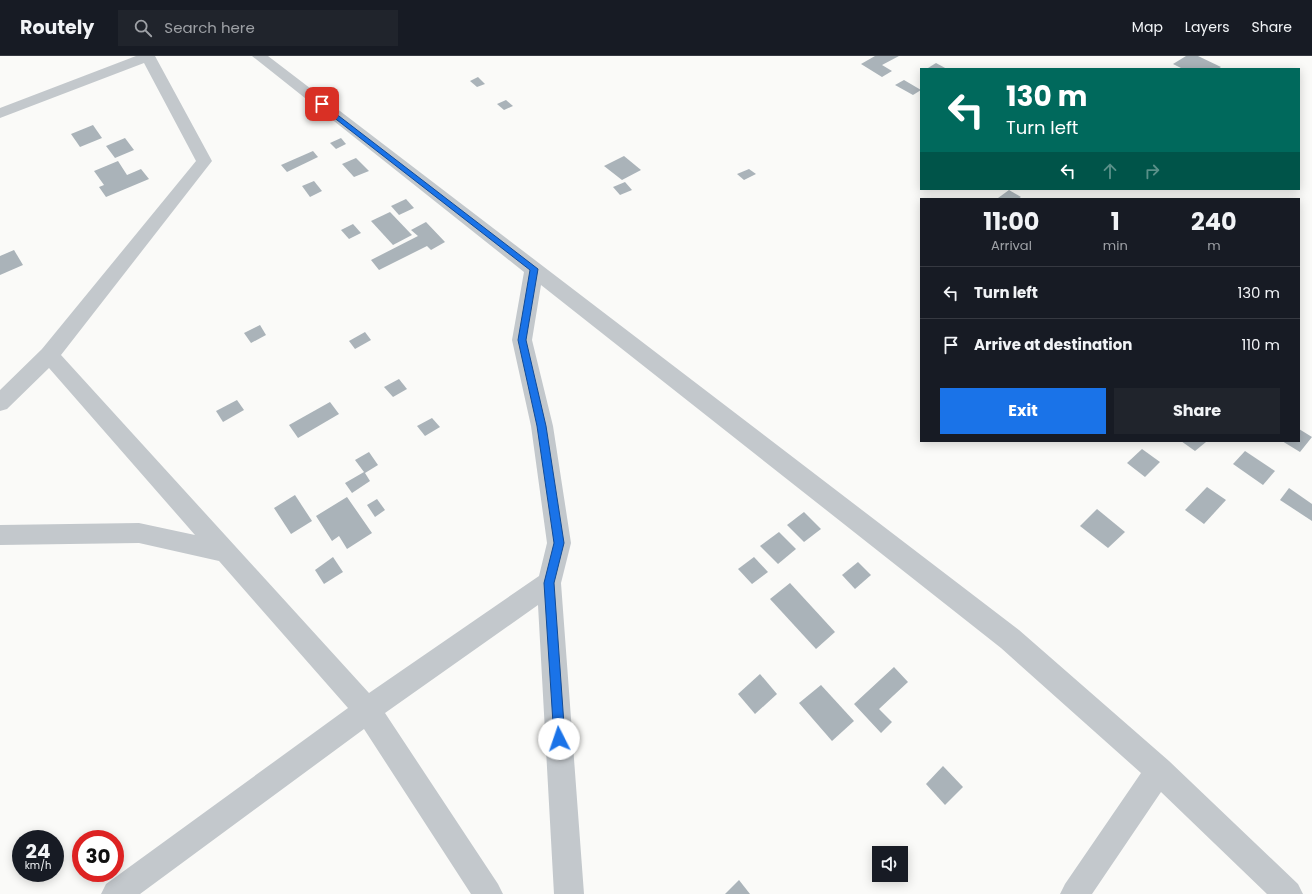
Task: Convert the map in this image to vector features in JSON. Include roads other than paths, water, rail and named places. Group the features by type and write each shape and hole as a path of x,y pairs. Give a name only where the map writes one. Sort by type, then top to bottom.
{"street":[{"path":"0,113 148,56 204,161 49,355 0,403"},
{"path":"259,56 1010,639 1160,771 1288,894"},
{"path":"534,269 522,340 542,426 559,543 549,583 569,894"},
{"path":"49,355 367,710 488,894"},
{"path":"0,535 139,533 225,552"},
{"path":"116,894 367,710 549,583"},
{"path":"1075,894 1160,771"}]}
